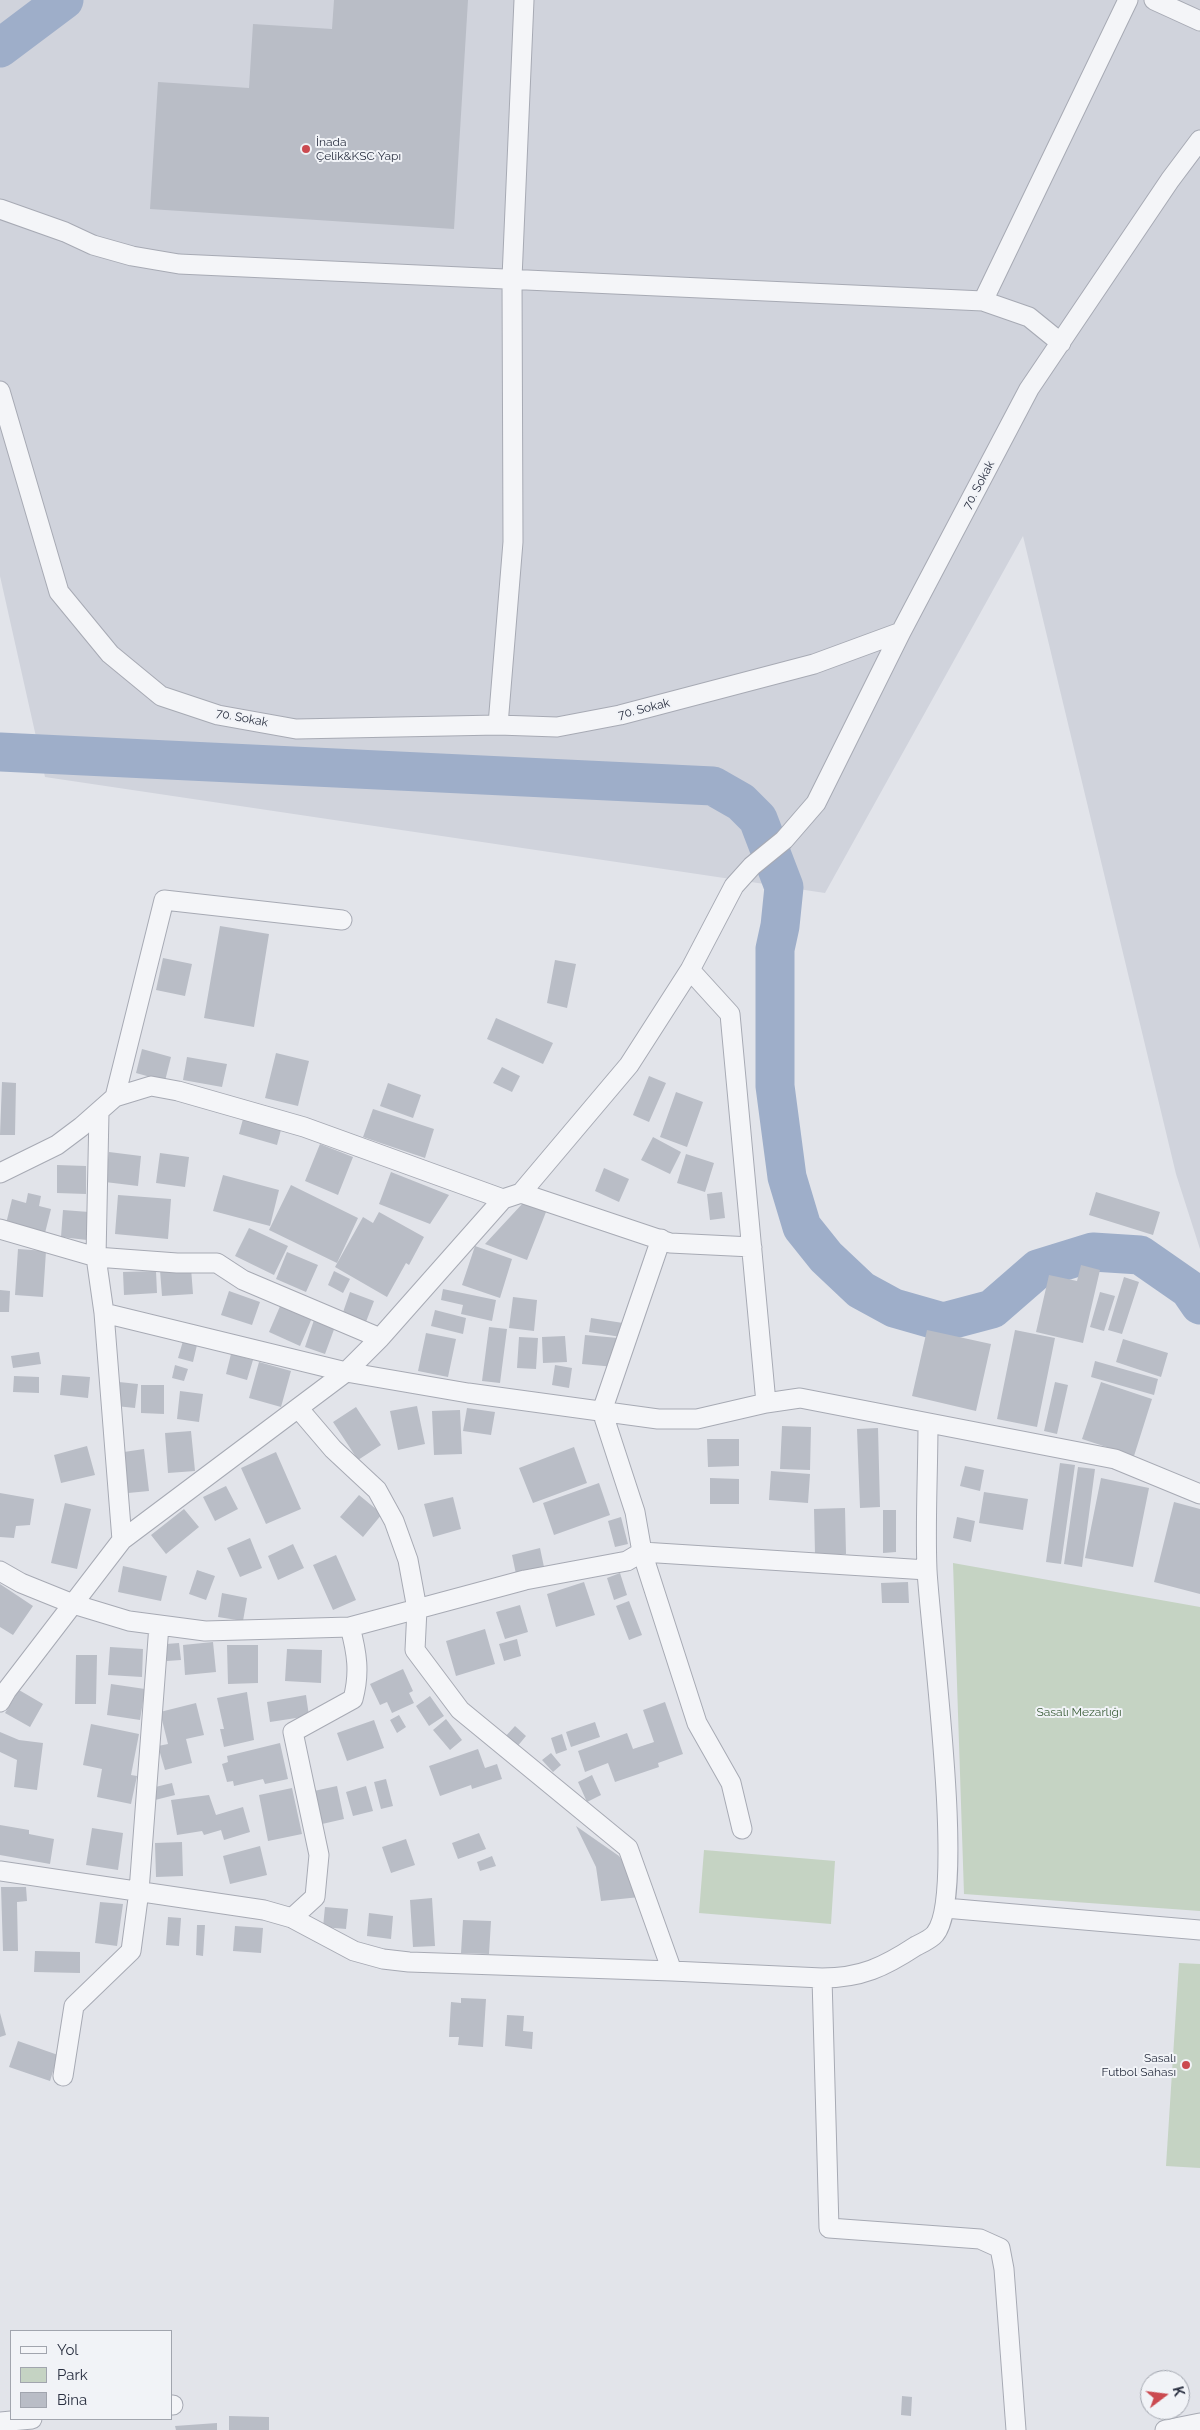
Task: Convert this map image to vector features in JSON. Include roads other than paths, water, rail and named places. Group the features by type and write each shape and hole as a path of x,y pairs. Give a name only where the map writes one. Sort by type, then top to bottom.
{"street":[{"path":"498,725 513,542 512,278 524,0"},
{"path":"983,301 1128,0"},
{"path":"1154,0 1200,21"},
{"name":"70. Sokak","path":"0,391 59,592 110,654 161,696 218,715 296,728 557,726 620,715 814,664 902,632 1030,389 1170,180 1200,140"},
{"path":"0,209 65,232 93,245 132,256 179,264 983,301 1029,317 1061,343"},
{"path":"0,1702 7,1690 122,1540 346,1372 380,1338 503,1199 521,1193 629,1065 690,970 734,886 752,866 784,840 816,803 902,632"},
{"path":"115,1097 164,900 342,920"},
{"path":"690,970 730,1014 766,1403"},
{"path":"0,1173 57,1145 115,1097 151,1086 178,1091 304,1127 503,1199"},
{"path":"99,1112 96,1257 104,1313 122,1540"},
{"path":"521,1193 670,1243 752,1247"},
{"path":"0,1229 96,1257 177,1263 217,1263 243,1280 380,1338"},
{"path":"661,1239 602,1411 635,1512 642,1552 697,1723 731,1783 742,1830"},
{"path":"104,1313 346,1372 460,1392 658,1419 697,1419 766,1403 800,1398 1115,1459 1200,1494"},
{"path":"298,1408 333,1449 377,1490 394,1520 408,1560 417,1609 415,1650 460,1710 628,1848 672,1971"},
{"path":"0,1871 264,1910 292,1918 354,1951 383,1959 409,1962 822,1978 846,1978 873,1971 936,1934 945,1908 947,1880 945,1774 927,1570 928,1423"},
{"path":"0,1571 21,1583 74,1604 129,1621 205,1631 350,1627 525,1580 620,1563 642,1552 927,1570"},
{"path":"63,2076 74,2006 131,1951 139,1891 159,1625"},
{"path":"292,1918 315,1896 319,1856 293,1732 353,1699 358,1682 358,1661 350,1627"},
{"path":"945,1908 1200,1930"},
{"path":"822,1978 829,2228 980,2239 1000,2248 1004,2269 1016,2430"},
{"path":"0,2422 21,2420"},
{"path":"1165,2430 1200,2423"}],"waterway":[{"path":"0,48 64,0"},
{"path":"0,752 713,786 741,802 758,819 784,887 780,926 775,949 775,1086 787,1177 802,1227 826,1257 861,1290 894,1308 943,1322 992,1309 1038,1269 1093,1252 1140,1255 1189,1289 1200,1305"}],"place":[{"name":"İnada Çelik&KSC Yapı","path":"306,149"},
{"name":"Sasalı Futbol Sahası","path":"1186,2065"}],"park label":[{"name":"Sasalı Mezarlığı","path":"1079,1712"}]}
